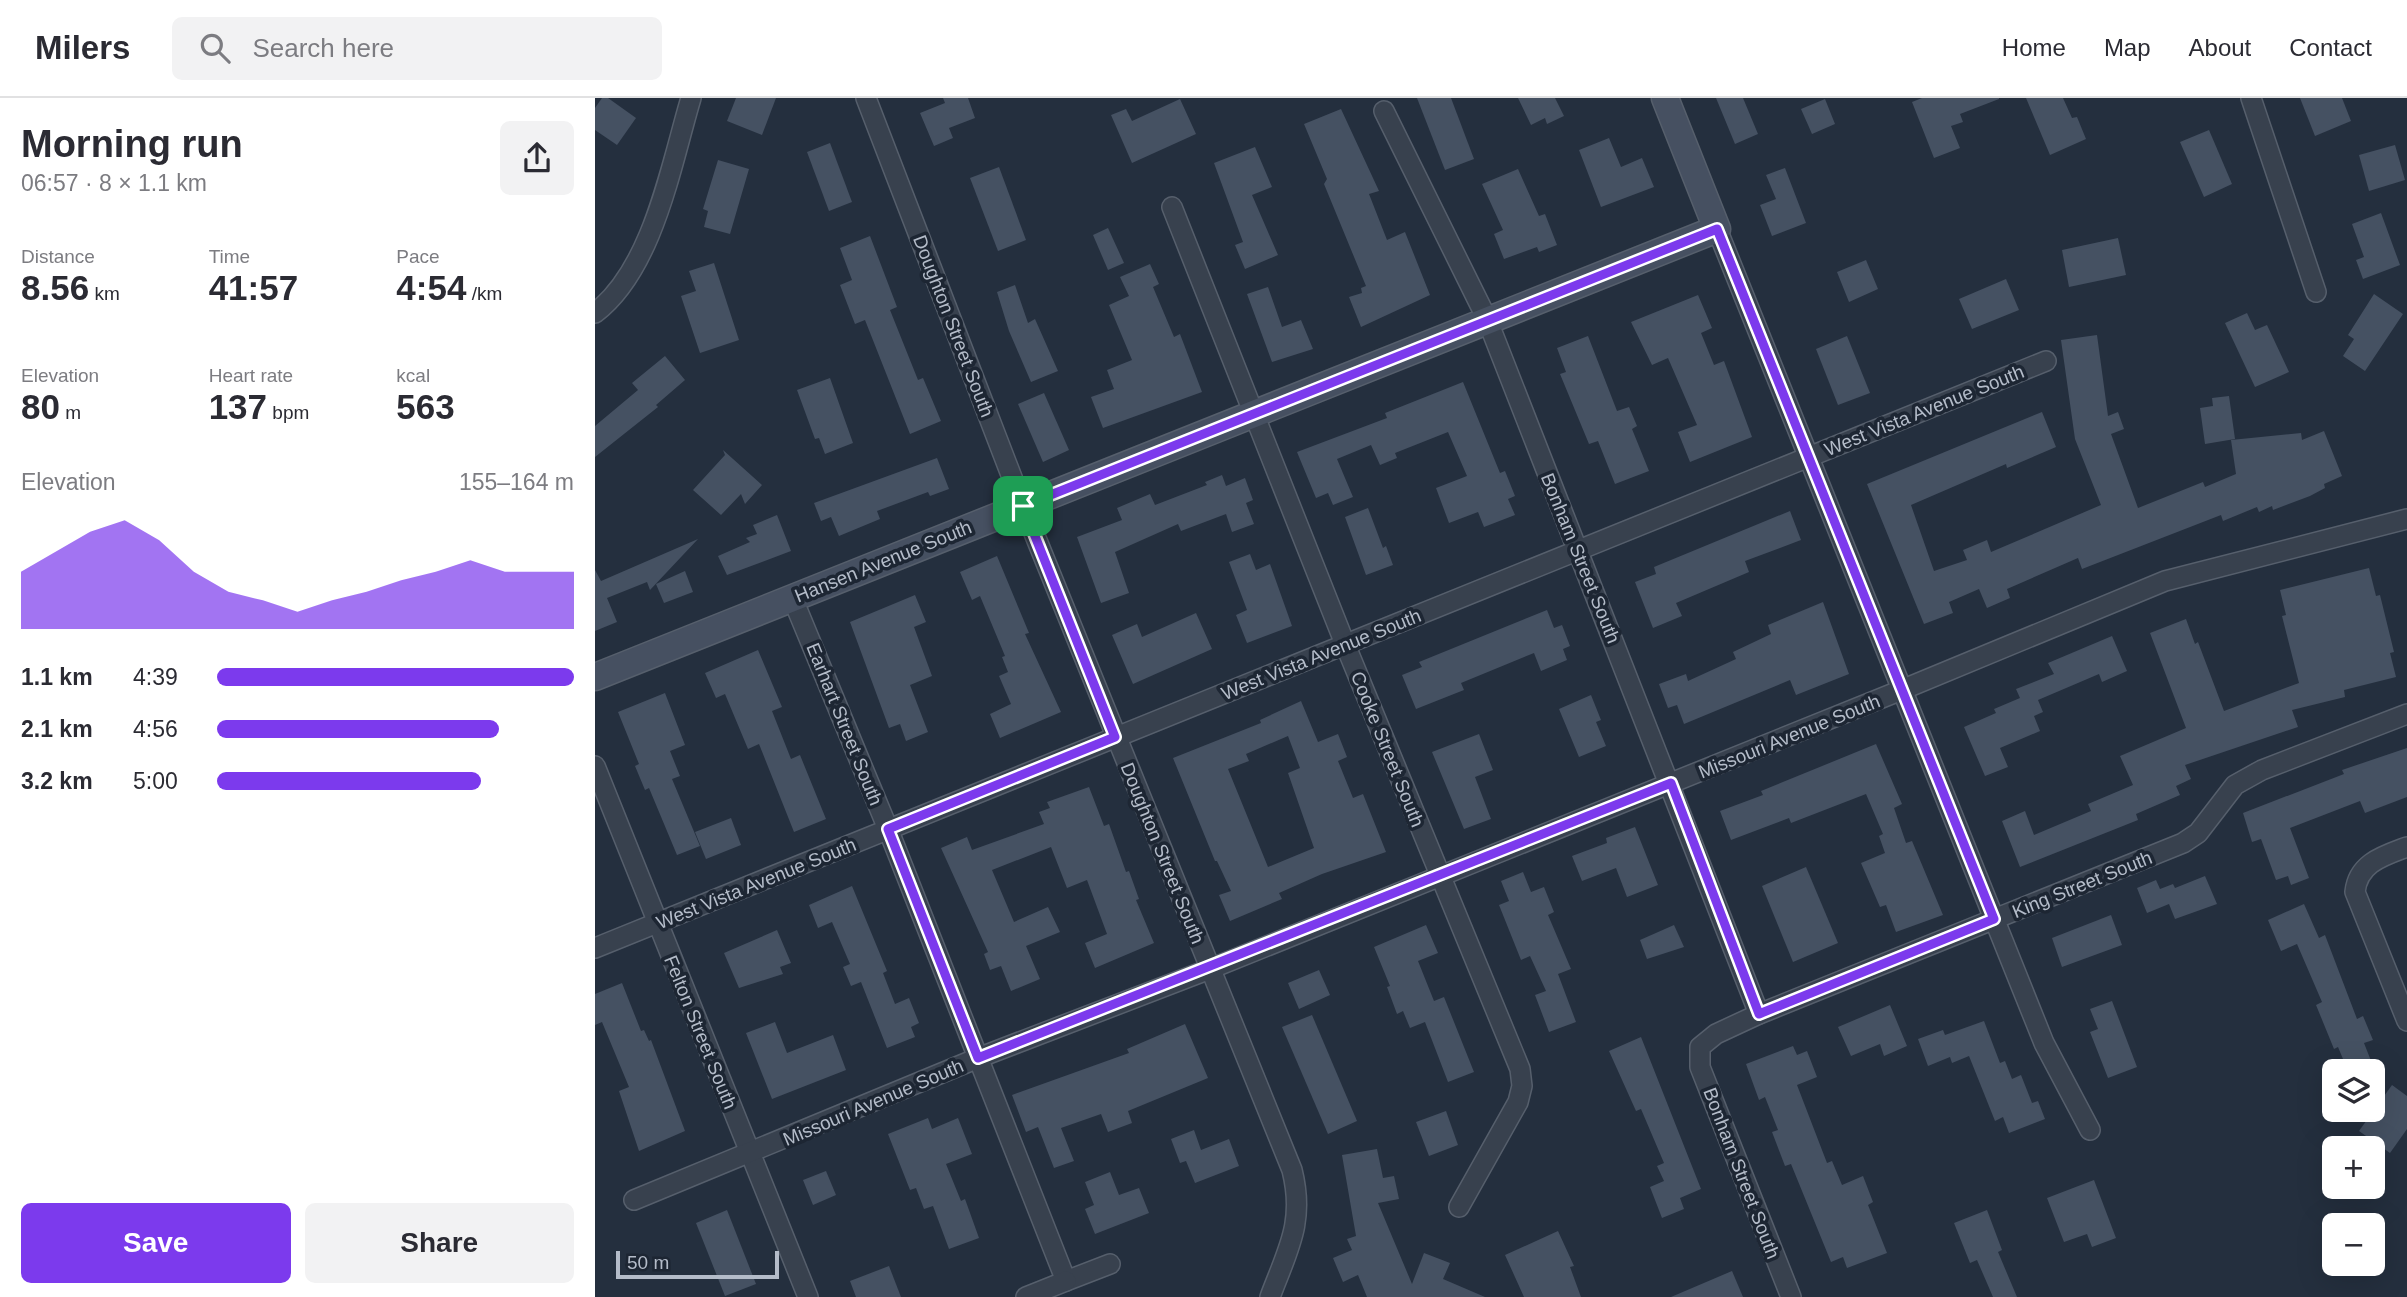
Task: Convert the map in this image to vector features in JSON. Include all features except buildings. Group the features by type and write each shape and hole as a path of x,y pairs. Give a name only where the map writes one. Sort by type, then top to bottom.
{"street":[{"path":"595,313 608,303 638,260 660,204 691,98"},
{"name":"Doughton Street South","path":"866,98 1023,506 1292,1170 1298,1193 1298,1214 1294,1235 1270,1297"},
{"path":"1665,98 2044,1043 2089,1130"},
{"path":"2251,98 2316,292"},
{"name":"Bonham Street South","path":"1384,111 1487,319 1671,783 1759,1014"},
{"name":"Cooke Street South","path":"1172,207 1345,644 1520,1069 1522,1086 1518,1102 1459,1207"},
{"name":"Hansen Avenue South","path":"595,677 1255,411 1717,229"},
{"name":"West Vista Avenue South","path":"595,948 2046,361"},
{"name":"Missouri Avenue South","path":"634,1200 978,1058 1210,969 1904,690 2165,581 2407,519"},
{"name":"Earhart Street South","path":"792,597 888,829 1066,1281"},
{"name":"King Street South","path":"1700,1047 1716,1034 1759,1014 2183,844 2197,833 2235,785 2262,770 2407,714"},
{"name":"Felton Street South","path":"595,766 808,1297"},
{"path":"2407,847 2377,858 2363,869 2356,878 2355,892 2407,1021"},
{"name":"Bonham Street South","path":"1700,1047 1700,1067 1791,1297"},
{"path":"1026,1297 1110,1264"}],"route":[{"path":"1717,229 1994,919 1759,1014 1671,783 1210,969 978,1058 888,829 1115,737 1023,506 1255,411 1717,229"}]}
